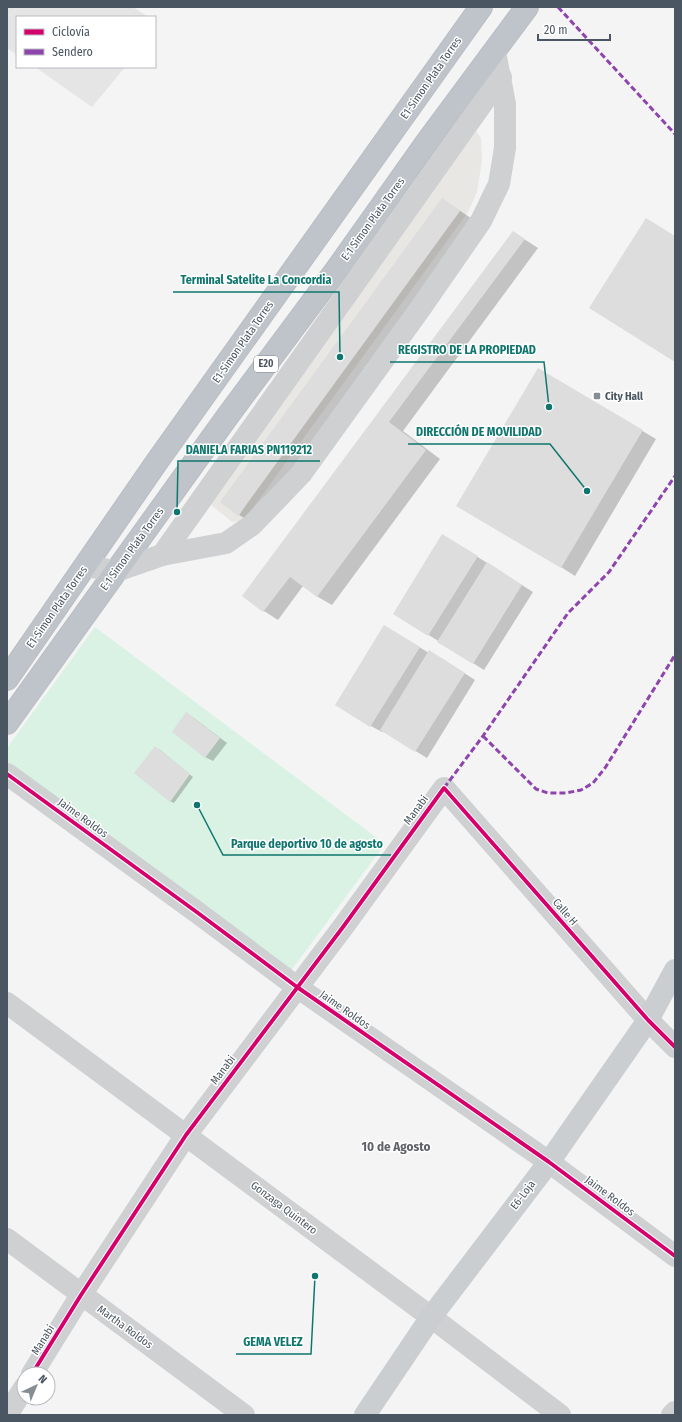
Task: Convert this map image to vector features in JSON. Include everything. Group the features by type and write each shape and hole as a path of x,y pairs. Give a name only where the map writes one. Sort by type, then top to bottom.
{"highway":[{"name":"E1-Simon Plata Torres","path":"7,679 156,463 481,7"},
{"name":"E-1 Simon Plata Torres","path":"7,723 227,417 337,269 427,142 527,7"}],"main road":[{"name":"E6-Loja","path":"365,1415 431,1317 549,1162 648,1020 675,970"}],"street":[{"path":"85,566 116,571 162,555 226,543 252,525 302,474 481,221 499,184 504,148 505,104 495,52"},
{"path":"162,555 500,78"},
{"name":"Jaime Roldos","path":"7,774 297,987 549,1162 675,1256"},
{"name":"Manabi","path":"37,1366 81,1295 186,1135 343,927 444,788"},
{"name":"Calle H","path":"444,788 648,1020 675,1047"},
{"name":"Gonzaga Quintero","path":"7,1003 431,1317 560,1415"},
{"name":"Martha Roldos","path":"7,1239 244,1415"},
{"path":"7,1415 16,1401"},
{"path":"672,1415 675,1412"}],"shaded area":[{"path":"7,7 133,7 146,16 16,16 16,54 7,48"},
{"path":"36,68 124,68 92,107"},
{"path":"476,131 481,138 482,160 477,192 468,212 247,516 238,521 232,522 211,505"}],"green space":[{"path":"95,627 385,844 290,972 7,767 7,748"}],"building":[{"path":"442,198 460,211 238,516 220,502"},
{"path":"646,218 675,236 675,362 589,308"},
{"path":"513,231 525,239 389,422 426,450 317,597 290,577 263,612 242,596"},
{"path":"538,368 643,430 561,568 456,506"},
{"path":"442,534 478,556 428,636 393,614"},
{"path":"487,562 522,585 473,664 437,642"},
{"path":"384,625 420,647 370,727 335,705"},
{"path":"429,650 465,673 415,752 380,730"},
{"path":"186,712 220,738 205,758 172,732"},
{"path":"155,746 190,774 170,802 134,773"}],"marked path":[{"path":"558,7 675,134"},
{"path":"444,788 483,736 568,613 609,572 675,476"},
{"path":"483,736 536,789 548,793 566,793 581,790 593,783 605,768 675,655"}],"cycle path":[{"path":"7,774 297,987 549,1162 675,1256"},
{"path":"37,1366 81,1295 186,1135 343,927 444,788 648,1020 675,1047"}],"place":[{"name":"Terminal Satelite La Concordia","path":"340,357"},
{"name":"City Hall","path":"597,396"},
{"name":"REGISTRO DE LA PROPIEDAD","path":"549,407"},
{"name":"DIRECCIÓN DE MOVILIDAD","path":"587,491"},
{"name":"DANIELA FARIAS PN119212","path":"177,512"},
{"name":"Parque deportivo 10 de agosto","path":"197,805"},
{"name":"GEMA VELEZ","path":"315,1276"}],"district":[{"name":"10 de Agosto","path":"396,1146"}]}
